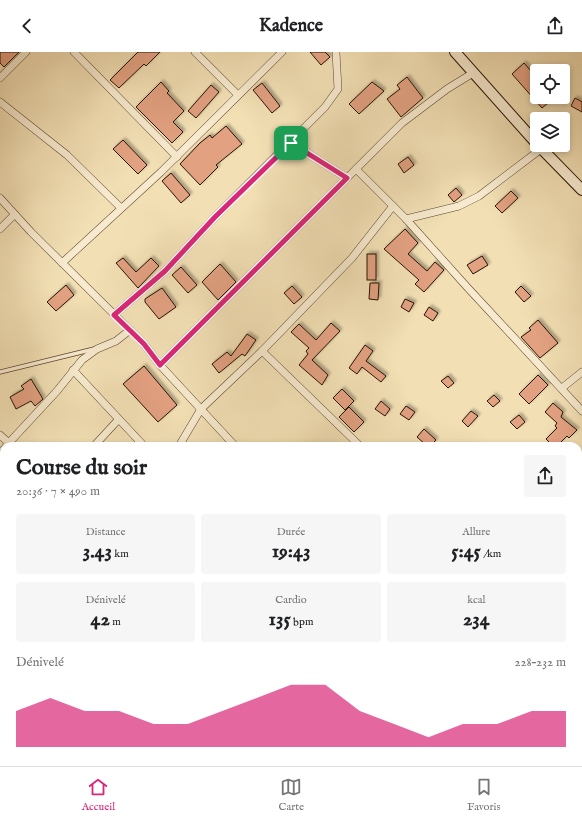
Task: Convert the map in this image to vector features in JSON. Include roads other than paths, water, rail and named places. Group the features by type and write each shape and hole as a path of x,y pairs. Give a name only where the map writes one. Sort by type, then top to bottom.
{"main road":[{"path":"457,53 530,136"},
{"path":"545,152 582,190"}],"street":[{"path":"0,78 26,52"},
{"path":"74,52 176,157"},
{"path":"195,52 238,96"},
{"path":"62,263 120,207 176,157 282,52"},
{"path":"114,315 165,271 215,217 291,143 325,107 338,89 336,52"},
{"path":"160,365 402,123 422,107 473,73"},
{"path":"0,102 67,155 120,207"},
{"path":"291,143 347,178"},
{"path":"406,219 459,206 479,196 532,152"},
{"path":"356,169 406,219 467,288 582,411"},
{"path":"0,198 62,263 144,344 160,365 231,442"},
{"path":"181,442 201,409 262,351 352,258 393,206"},
{"path":"0,228 14,214"},
{"path":"10,442 82,360 97,349 116,341 130,330"},
{"path":"262,351 356,442"},
{"path":"73,370 140,442"},
{"path":"562,388 582,372"},
{"path":"98,442 118,420"}],"lane":[{"path":"0,372 66,355 97,349"}]}
